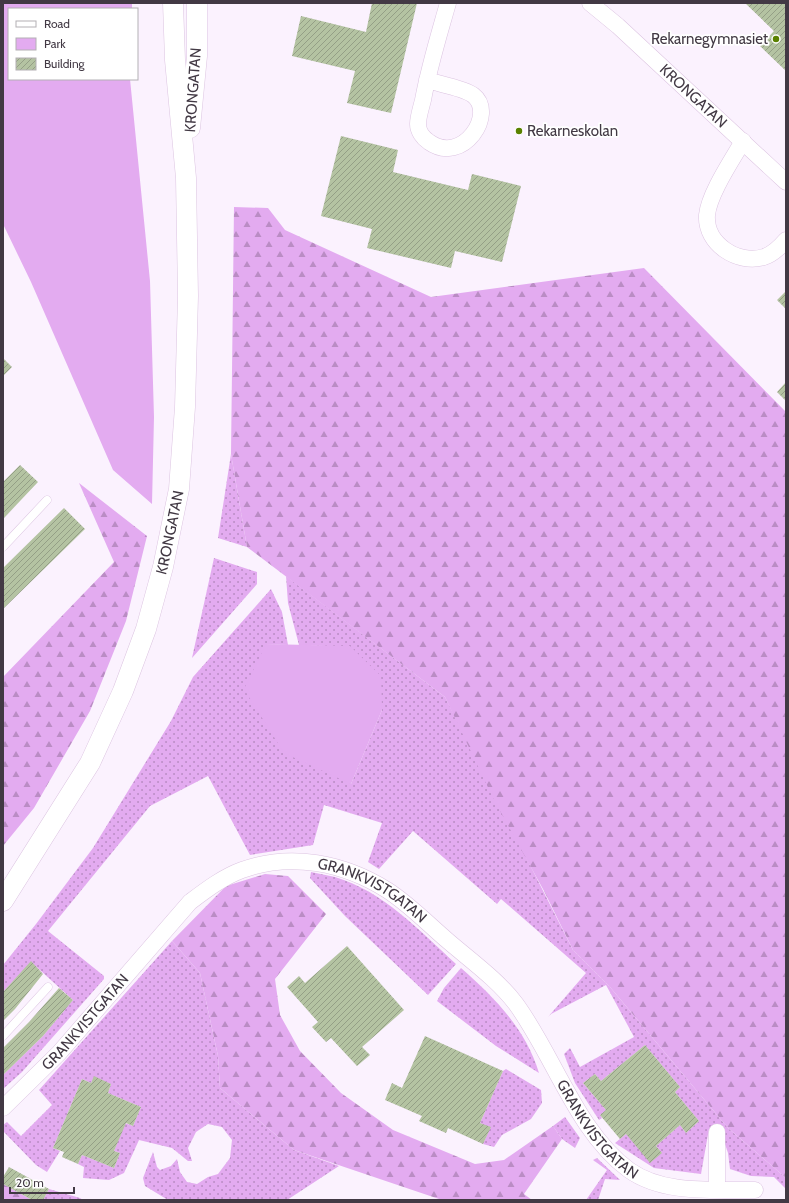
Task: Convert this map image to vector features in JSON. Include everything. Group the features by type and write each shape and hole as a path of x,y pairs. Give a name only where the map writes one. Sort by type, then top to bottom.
{"street":[{"name":"KRONGATAN","path":"3,902 30,857 55,822 94,756 123,692 146,629 163,567 179,489 185,407 188,296 186,178 175,60 173,3"},
{"name":"KRONGATAN","path":"186,178 197,56 197,3"},
{"path":"427,80 472,94 478,100 481,112 478,125 471,137 462,146 448,149 433,145 423,138 418,125 427,80 448,3"},
{"name":"KRONGATAN","path":"590,3 618,26 786,182"},
{"path":"743,141 709,203 707,216 709,230 718,243 728,253 745,259 765,257 779,248 786,240"},
{"name":"KRONGATAN","path":"3,884 30,857"},
{"name":"GRANKVISTGATAN","path":"3,1108 59,1053 190,902 214,884 242,870 274,862 310,862 329,864 358,874 387,890 420,916 497,984 516,1003 534,1031 592,1135 610,1154 630,1171 657,1183 686,1189 755,1190"},
{"path":"717,1132 717,1189"}],"lane":[{"path":"3,547 47,500"},
{"path":"3,1036 48,986"}],"green space":[{"path":"3,3 132,3 132,8 8,8 8,80 130,80 150,281 154,417 152,504 113,470 31,282 3,224"},
{"path":"234,207 268,208 285,230 431,297 644,268 786,412 786,1178 728,1128 610,987 573,950 544,891 494,800 445,697 247,547 231,454"},
{"path":"231,454 247,547 218,538"},
{"path":"79,483 147,536 126,621 90,711 34,808 3,846 3,677 114,562"},
{"path":"214,558 257,572 257,584 192,658"},
{"path":"286,576 445,697 573,950 610,987 728,1128 786,1178 786,1189 774,1177 751,1176 730,1169 728,1153 720,1129 709,1129 701,1174 654,1168 615,1143 626,1134 662,1153 656,1146 680,1125 686,1133 699,1121 675,1092 680,1087 645,1045 601,1081 595,1074 583,1083 606,1110 600,1115 602,1118 599,1120 575,1083 564,1054 570,1048 580,1067 634,1037 606,985 548,1017 586,973 501,899 497,904 413,831 379,869 368,862 382,823 324,805 313,845 250,855 208,776 150,806 48,931 104,976 104,979 22,1072 3,1089 3,1075 43,1036 73,1000 31,962 3,992 3,965 93,848 171,721 193,677 271,589 282,612 288,645 266,644 351,784 382,710 350,647 299,645 288,603"},
{"path":"266,644 350,646 381,676 382,710 351,784 284,753 244,689"},
{"path":"311,872 335,877 353,883 385,902 415,926 456,964 428,995 345,916 310,878"},
{"path":"265,874 288,876 326,914 275,979 280,1015 300,1051 341,1093 393,1130 475,1164 504,1160 553,1126 562,1139 524,1194 532,1200 442,1200 294,1150 220,1088 218,1056 200,973 172,941 226,886"},
{"path":"172,941 200,973 218,1056 220,1088 294,1150 339,1166 287,1200 168,1200 145,1186 143,1178 153,1152 157,1167 160,1170 171,1166 177,1159 180,1172 187,1182 197,1184 208,1177 218,1174 230,1158 232,1140 222,1127 208,1124 196,1132 188,1148 192,1161 188,1161 172,1148 139,1140 124,1173 109,1180 83,1178 84,1167 78,1164 82,1155 114,1168 120,1153 114,1151 125,1123 133,1126 141,1107 108,1093 111,1084 94,1077 91,1083 82,1079 53,1148 60,1151 47,1172 36,1165 3,1131 3,1125 7,1122 21,1136 52,1105 39,1090"},
{"path":"461,968 497,1002 508,1015 526,1042 539,1073 496,1046 437,1001 444,988"},
{"path":"506,1069 541,1090 542,1103 531,1119 502,1135 494,1147 483,1144 490,1128 480,1123 503,1071"},
{"path":"565,1117 580,1138 575,1148 562,1139 553,1126"},
{"path":"597,1158 620,1180 605,1179 598,1200 586,1200 607,1170 593,1160"},
{"path":"3,1184 32,1200 3,1200"},
{"path":"49,1189 80,1198 83,1200 43,1200"}],"building":[{"path":"372,3 417,3 391,113 347,103 355,71 292,56 301,16 366,32"},
{"name":"Rekarnegymnasiet","path":"745,3 786,3 786,71 760,46 774,31"},
{"path":"341,136 398,150 393,172 468,190 472,174 521,186 502,262 455,251 451,268 367,248 372,229 321,216"},
{"path":"786,291 786,309 777,300"},
{"path":"3,358 12,367 3,376"},
{"path":"786,382 786,401 777,392"},
{"path":"20,465 38,482 3,519 3,482"},
{"path":"64,508 85,529 3,609 3,568"},
{"path":"347,946 404,1010 362,1047 370,1055 357,1066 331,1038 326,1042 312,1027 318,1022 287,987 299,976 305,983"},
{"path":"31,961 43,974 15,1009 3,1021 3,992"},
{"path":"59,988 73,1000 43,1036 3,1075 3,1048 29,1022"},
{"path":"425,1036 503,1071 480,1123 491,1127 483,1144 448,1128 446,1133 419,1121 422,1116 385,1100 392,1083 402,1088"},
{"path":"645,1045 680,1087 675,1092 699,1121 686,1133 680,1125 656,1146 662,1153 650,1163 626,1134 620,1139 600,1115 606,1110 583,1083 595,1074 601,1081"},
{"path":"94,1076 111,1084 108,1093 141,1107 133,1126 126,1123 114,1151 120,1153 114,1168 82,1155 78,1164 62,1157 64,1152 53,1148 82,1079 91,1083"},
{"path":"9,1167 49,1189 43,1200 32,1200 3,1184 3,1177"}],"place":[{"name":"Rekarnegymnasiet","path":"776,39"},
{"name":"Rekarneskolan","path":"519,131"}]}
